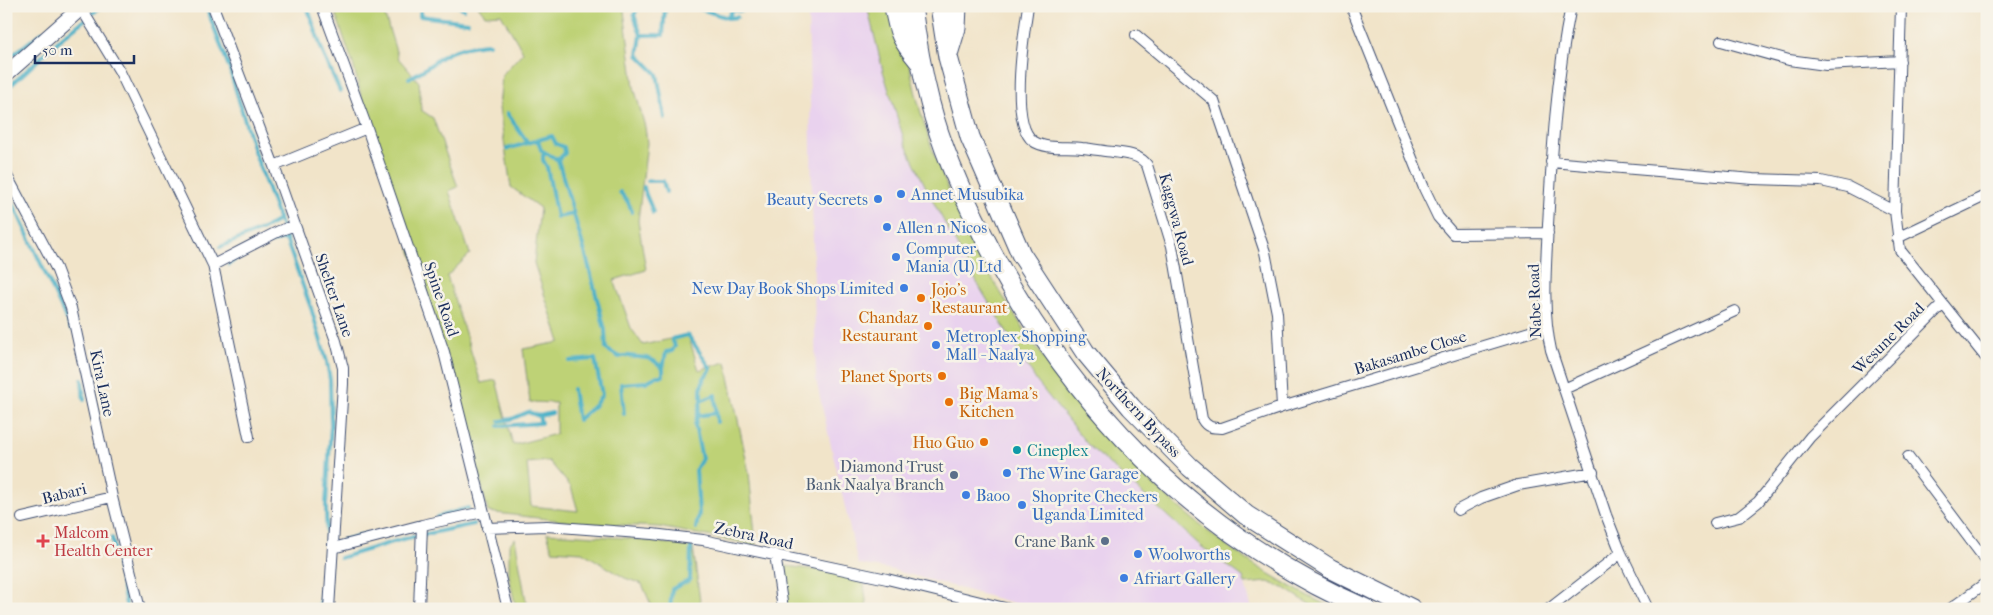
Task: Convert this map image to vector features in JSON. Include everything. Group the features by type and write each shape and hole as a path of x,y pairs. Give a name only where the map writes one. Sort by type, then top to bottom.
{"highway":[{"path":"894,6 897,27 904,43 922,64"},
{"name":"Northern Bypass","path":"912,6 930,104 948,157 974,216 1004,276 1045,341 1104,417 1131,448 1177,490 1233,534 1326,591 1366,609"},
{"name":"Northern Bypass","path":"940,6 948,57 970,137 1021,254 1085,352 1131,407 1183,460 1246,515 1331,569 1412,609"},
{"path":"948,57 956,28 957,6"}],"main road":[{"path":"6,74 84,13"}],"street":[{"name":"Shelter Lane","path":"212,6 274,166 287,228 336,341 343,368 329,609"},
{"name":"Spine Road","path":"322,6 367,128 444,352 508,609"},
{"name":"Kaggwa Road","path":"1028,6 1020,76 1021,108 1027,134 1034,142 1046,146 1131,154 1142,159 1147,165 1172,246 1202,419 1205,424 1213,428 1222,428 1282,407"},
{"path":"1352,6 1424,188 1444,225 1453,234 1548,233"},
{"name":"Nabe Road","path":"1571,6 1555,103 1548,233 1546,327 1551,350 1621,552 1648,609"},
{"name":"Wesune Road","path":"1715,522 1739,517 1758,502 1810,437 1943,304 1900,250 1897,238 1895,211 1901,6"},
{"path":"84,13 120,72 213,264 249,437"},
{"path":"1136,35 1214,101 1265,252 1277,313 1282,407"},
{"path":"1721,41 1789,60 1826,65 1900,61"},
{"path":"274,166 367,128"},
{"path":"1551,162 1753,179 1821,181 1848,187 1895,211"},
{"name":"Kira Lane","path":"6,174 56,268 71,308 112,497 140,609"},
{"path":"1897,238 1987,195"},
{"path":"213,264 287,228"},
{"path":"1943,304 1987,359"},
{"path":"1564,389 1735,311"},
{"name":"Bakasambe Close","path":"1282,407 1546,327"},
{"path":"1908,457 1987,562"},
{"path":"1458,510 1481,498 1518,485 1593,472"},
{"name":"Babari","path":"22,518 112,497"},
{"path":"333,548 422,531 483,512"},
{"name":"Zebra Road","path":"487,528 548,526 703,540 775,554 1009,609"},
{"path":"419,609 422,531"},
{"path":"1549,609 1621,552"},
{"path":"775,554 783,609"},
{"path":"1950,609 1987,582"}],"shaded area":[{"path":"812,6 867,6 883,71 905,143 929,194 980,288 1037,382 1088,445 1201,547 1243,577 1252,609 1036,609 893,570 858,564 816,380 808,9"}],"green space":[{"path":"333,6 382,6 398,58 419,82 421,110 433,118 458,187 449,191 470,254 447,276 481,383 496,380 513,445 556,434 556,403 530,402 523,349 560,342 534,263 540,208 511,187 499,108 502,75 523,52 501,14 485,15 478,6 625,6 624,11 634,87 645,127 647,143 638,221 646,270 614,280 631,328 643,345 688,335 699,370 726,362 749,473 756,545 659,527 580,523 488,512 461,401 368,123 353,64","holes":["549,461 571,487 578,511 531,506 527,463"]},
{"path":"867,6 898,6 915,92 946,184 989,273 1021,324 1056,374 1136,468 1182,510 1230,548 1281,581 1335,609 1317,609 1286,589 1268,582 1245,584 1243,577 1202,547 1088,445 1037,382 980,288 929,194 905,143 883,71"},
{"path":"547,533 626,538 693,547 701,609 653,609 642,584 625,578 582,552 552,550"},
{"path":"515,538 527,609 516,609 509,576 509,545"},
{"path":"779,565 863,576 867,609 785,609"}],"waterway":[{"path":"10,86 64,36 102,6"},
{"path":"206,6 229,67 253,148 311,308 327,362 330,380 331,425 326,505 327,552 319,609"},
{"path":"307,6 323,53 340,91"},
{"path":"421,6 420,16 468,22"},
{"path":"458,6 464,9"},
{"path":"639,6 634,15 641,35 638,55 657,74 665,118"},
{"path":"641,35 663,35 665,6"},
{"path":"692,6 728,18 737,17"},
{"path":"728,18 732,10 741,11"},
{"path":"10,57 42,32"},
{"path":"409,78 453,51 489,44"},
{"path":"507,113 528,143"},
{"path":"558,160 541,150 538,140 552,136 556,144 564,147 565,153 558,160 588,263 605,330 606,349 619,357 627,356 649,359 663,368 666,352 672,351 675,346 672,339 688,335 711,369 704,378 701,388 701,401 695,425 702,459 696,469 699,513 696,528"},
{"path":"507,149 538,140"},
{"path":"546,153 543,155 543,160 547,167 557,217 574,214"},
{"path":"648,181 663,181 666,192"},
{"path":"644,187 653,213"},
{"path":"6,188 71,329"},
{"path":"620,192 628,202 632,212"},
{"path":"220,247 261,230 279,220"},
{"path":"259,247 267,243 286,239"},
{"path":"229,265 239,256"},
{"path":"570,361 595,359 602,395 594,406 578,420 573,389"},
{"path":"624,414 621,384 646,382 657,376 663,376 663,368"},
{"path":"82,380 84,400"},
{"path":"701,401 715,395 717,422"},
{"path":"500,421 512,419 528,412 539,416 552,413"},
{"path":"697,416 716,413"},
{"path":"499,426 541,423 539,416"},
{"path":"437,517 468,508"},
{"path":"340,558 403,539 474,524"},
{"path":"343,540 367,534"},
{"path":"112,538 127,609"},
{"path":"670,609 672,589 690,580 691,545"}],"place":[{"name":"Annet Musubika","path":"901,194"},
{"name":"Beauty Secrets","path":"878,199"},
{"name":"Allen n Nicos","path":"887,227"},
{"name":"Computer Mania (U) Ltd","path":"896,257"},
{"name":"New Day Book Shops Limited","path":"904,288"},
{"name":"Jojo’s Restaurant","path":"921,298"},
{"name":"Chandaz Restaurant","path":"928,326"},
{"name":"Metroplex Shopping Mall - Naalya","path":"936,345"},
{"name":"Planet Sports","path":"942,376"},
{"name":"Big Mama’s Kitchen","path":"949,402"},
{"name":"Huo Guo","path":"984,442"},
{"name":"Cineplex","path":"1017,450"},
{"name":"The Wine Garage","path":"1007,473"},
{"name":"Diamond Trust Bank Naalya Branch","path":"954,475"},
{"name":"Baoo","path":"966,495"},
{"name":"Shoprite Checkers Uganda Limited","path":"1022,505"},
{"name":"Malcom Health Center","path":"43,541"},
{"name":"Crane Bank","path":"1105,541"},
{"name":"Woolworths","path":"1138,554"},
{"name":"Afriart Gallery","path":"1124,578"}]}
